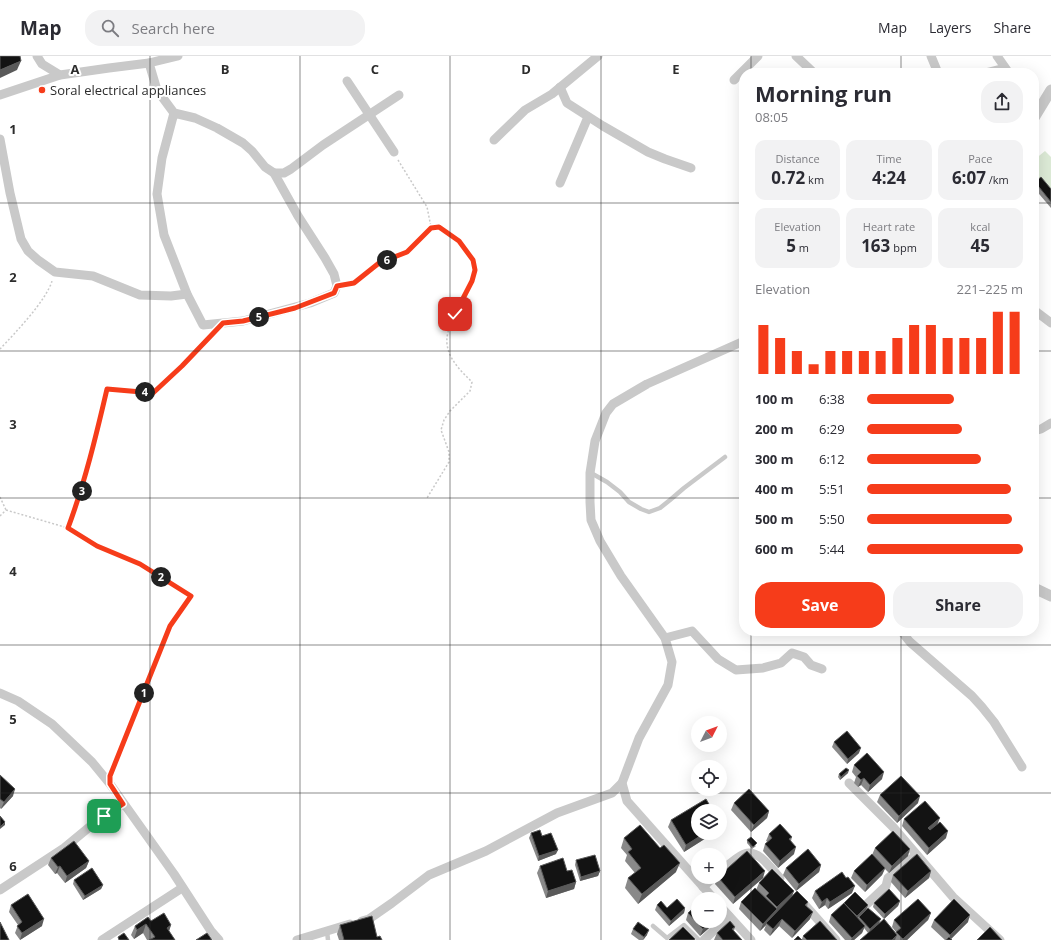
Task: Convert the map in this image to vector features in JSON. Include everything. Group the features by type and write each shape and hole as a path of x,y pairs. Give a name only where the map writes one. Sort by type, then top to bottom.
{"street":[{"path":"37,56 42,64 60,75"},
{"path":"0,95 60,75 149,63 178,56"},
{"path":"746,68 758,56"},
{"path":"796,56 809,68"},
{"path":"931,56 936,68"},
{"path":"997,56 1006,68"},
{"path":"494,140 525,110 547,97 560,87 593,57"},
{"path":"149,63 157,90 174,113 195,118 217,128 243,143 252,151 265,167 274,173 298,216 326,258 334,274 337,286 334,293 310,303 243,321 203,325 187,294 164,235 157,194 162,158 174,113"},
{"path":"734,80 739,75"},
{"path":"348,81 394,152"},
{"path":"560,87 567,103"},
{"path":"1039,108 1051,90"},
{"path":"274,173 284,173 291,170 323,145 399,96"},
{"path":"547,97 567,103 648,152 691,168"},
{"path":"560,183 588,117"},
{"path":"0,139 10,194 21,239 28,251 55,272 93,276 140,295 171,296 187,294"},
{"path":"1039,314 1051,323"},
{"path":"297,940 328,936 369,919 429,875 486,851 557,813 612,793 622,783 639,738 668,685 672,662 664,638 621,576 600,541 591,520 590,473 595,441 606,413 613,404 647,384 739,343"},
{"path":"1039,430 1051,423"},
{"path":"1039,590 1051,596"},
{"path":"664,638 692,631 718,659 736,670 763,668 781,662 792,653 804,657 811,665 822,669"},
{"path":"905,636 972,696 982,707 994,722 1022,767"},
{"path":"0,693 18,701 52,724 92,762 110,784 211,931 219,940"},
{"path":"622,783 626,802"},
{"path":"849,783 893,827 953,897 1000,940"},
{"path":"612,793 626,802 707,892"},
{"path":"0,890 64,848 104,816 123,804"},
{"path":"727,866 740,856 748,852 757,855 788,887"},
{"path":"867,904 886,886 888,878 916,855"},
{"path":"702,887 706,884"},
{"path":"102,940 182,888"},
{"path":"799,899 836,940"},
{"path":"704,940 729,916 751,940"}],"lane":[{"path":"590,473 607,482 630,502 649,512 660,508 725,457"},
{"path":"653,926 667,938 684,925 699,940"}],"path":[{"path":"394,152 428,207 431,228"},
{"path":"337,286 354,283 379,263 407,252 431,228 439,227 459,241 473,260 475,270 472,281 448,331 447,344 456,366 472,382 470,391 450,411 444,420 441,430 449,452 449,462 427,498"},
{"path":"0,349 43,299 51,284 55,272"},
{"path":"68,528 83,487 107,389 153,393 182,366 223,323"},
{"path":"0,496 6,510"},
{"path":"6,510 68,528 97,546 140,564 191,596 170,626 110,776 110,784"},
{"path":"0,516 6,510"}],"green space":[{"path":"1045,151 1051,157 1051,193 1039,178 1039,156"}],"building":[{"path":"0,56 20,56 21,61 0,70"},
{"path":"1041,177 1051,189 1051,202 1039,187 1039,179"},
{"path":"847,731 861,748 848,759 834,742"},
{"path":"867,753 884,772 870,785 864,778 861,780 857,776 861,772 854,765"},
{"path":"846,768 849,770 841,777 839,774"},
{"path":"0,775 15,789 4,802 0,799"},
{"path":"901,776 920,796 899,816 880,795"},
{"path":"749,789 769,811 754,825 734,803"},
{"path":"706,799 709,804 698,804"},
{"path":"925,801 940,818 928,828 930,830 940,822 948,831 929,848 904,819"},
{"path":"691,808 691,840 694,840 686,845 671,820"},
{"path":"0,816 5,822 0,827"},
{"path":"780,824 792,837 789,839 796,847 780,861 765,844 772,838 769,834"},
{"path":"640,825 660,848 664,845 680,863 642,894 628,878 641,868 628,852 632,849 624,838"},
{"path":"540,830 542,836 551,833 558,850 539,856 531,833"},
{"path":"893,831 910,849 892,866 875,848"},
{"path":"751,837 757,843 753,847 747,840"},
{"path":"74,841 89,861 67,876 60,866 58,867 51,858"},
{"path":"808,849 821,865 799,884 786,868"},
{"path":"747,851 765,871 735,897 724,884 727,884 727,869"},
{"path":"872,854 885,868 867,885 854,871"},
{"path":"917,854 931,871 908,891 893,875"},
{"path":"595,855 600,871 581,877 576,860"},
{"path":"563,858 567,871 572,870 576,882 548,891 540,866"},
{"path":"92,868 103,885 85,896 74,880"},
{"path":"772,869 794,891 777,907 766,896 769,893 759,883"},
{"path":"842,872 855,886 830,902 827,898 822,902 815,891"},
{"path":"755,888 777,909 763,924 741,902"},
{"path":"889,889 900,901 885,914 874,903"},
{"path":"797,891 808,902 805,905 813,912 795,931 782,919 773,929 766,923"},
{"path":"855,892 868,905 857,916 844,903"},
{"path":"28,894 44,919 22,933 17,926 22,922 11,905"},
{"path":"677,899 685,908 671,921 657,905 661,901 667,908"},
{"path":"918,899 931,913 903,939 896,932 901,928 894,920"},
{"path":"954,899 970,915 950,935 934,920"},
{"path":"844,903 865,926 852,938 831,915"},
{"path":"868,908 881,919 870,929 859,917"},
{"path":"164,913 171,925 167,928 175,940 149,940 155,937 146,924 137,930 135,926 148,917 151,921"},
{"path":"372,916 377,937 380,936 382,940 344,940 340,925"},
{"path":"884,919 897,935 892,940 860,940"},
{"path":"730,921 735,927 732,929 742,940 723,940 717,933 722,928 727,928 727,924"},
{"path":"820,921 837,940 807,940 803,936"},
{"path":"0,922 9,940 0,940"},
{"path":"638,922 649,930 644,937 633,929"},
{"path":"683,927 695,939 694,940 669,940"},
{"path":"990,927 1002,940 977,940"},
{"path":"124,933 129,940 119,940 118,937"},
{"path":"207,933 212,940 196,940"},
{"path":"798,936 802,940 794,940"}],"place":[{"name":"Soral electrical appliances","path":"42,90"}],"route":[{"path":"104,816 123,804 110,784 110,776 170,626 191,596 140,564 97,546 68,528 81,494 107,389 153,393 182,366 223,323 243,321 295,308 334,293 337,286 354,283 379,263 407,252 431,228 439,227 459,241 473,260 475,270 472,281 455,314"}]}
